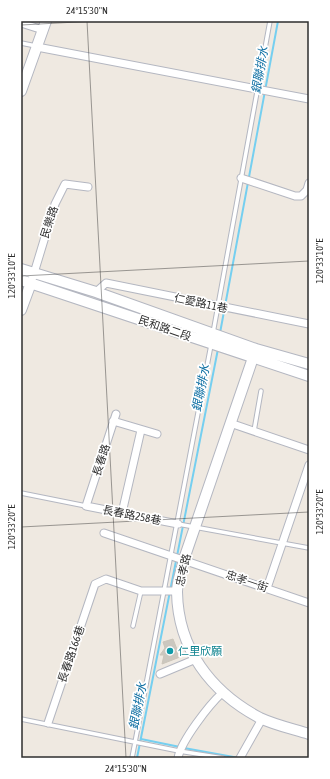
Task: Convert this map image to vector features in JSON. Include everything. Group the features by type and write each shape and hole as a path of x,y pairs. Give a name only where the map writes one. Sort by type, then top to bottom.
{"street":[{"path":"21,24 44,25 21,92"},
{"path":"37,47 309,99"},
{"path":"245,179 295,196 301,196 307,190 309,183"},
{"name":"民樂路","path":"28,279 54,204 65,184 88,187"},
{"name":"民和路二段","path":"21,269 28,279 142,320 212,343 255,354 309,364"},
{"path":"21,310 28,279"},
{"name":"民和路二段","path":"28,279 96,292 146,309 213,333 255,354 309,376"},
{"name":"仁愛路11巷","path":"96,292 106,283 309,324"},
{"path":"142,320 146,309"},
{"name":"忠孝路","path":"255,354 184,559 177,591 181,624 196,659 222,693 262,719 309,734"},
{"name":"長春路","path":"86,506 116,414"},
{"path":"113,421 157,434"},
{"path":"230,423 309,450"},
{"path":"122,513 141,430"},
{"path":"267,588 309,465"},
{"name":"長春路258巷","path":"86,506 178,524"},
{"name":"忠孝一街","path":"104,533 184,559 309,603"},
{"name":"長春路166巷","path":"48,723 95,584 106,580 141,591"},
{"path":"141,591 177,591"},
{"path":"160,674 196,659"},
{"path":"179,755 201,718 222,693"},
{"path":"240,758 262,719"}],"lane":[{"path":"132,758 178,524 218,306 262,90 270,21"},
{"path":"21,44 37,47"},
{"path":"254,431 262,391"},
{"path":"21,493 86,506"},
{"path":"178,524 309,548"},
{"path":"133,626 141,591"},
{"path":"21,719 48,723 135,742 179,755 223,758"}],"building":[{"name":"仁里欣願","path":"173,639 180,657 162,664 164,655 160,655 165,648 163,642"}],"waterway":[{"name":"銀聯排水","path":"220,333 278,21"},
{"name":"銀聯排水","path":"137,758 218,349"},
{"path":"141,739 180,747"},
{"path":"184,748 239,758"}],"place":[{"name":"仁里欣願","path":"170,651"}]}
